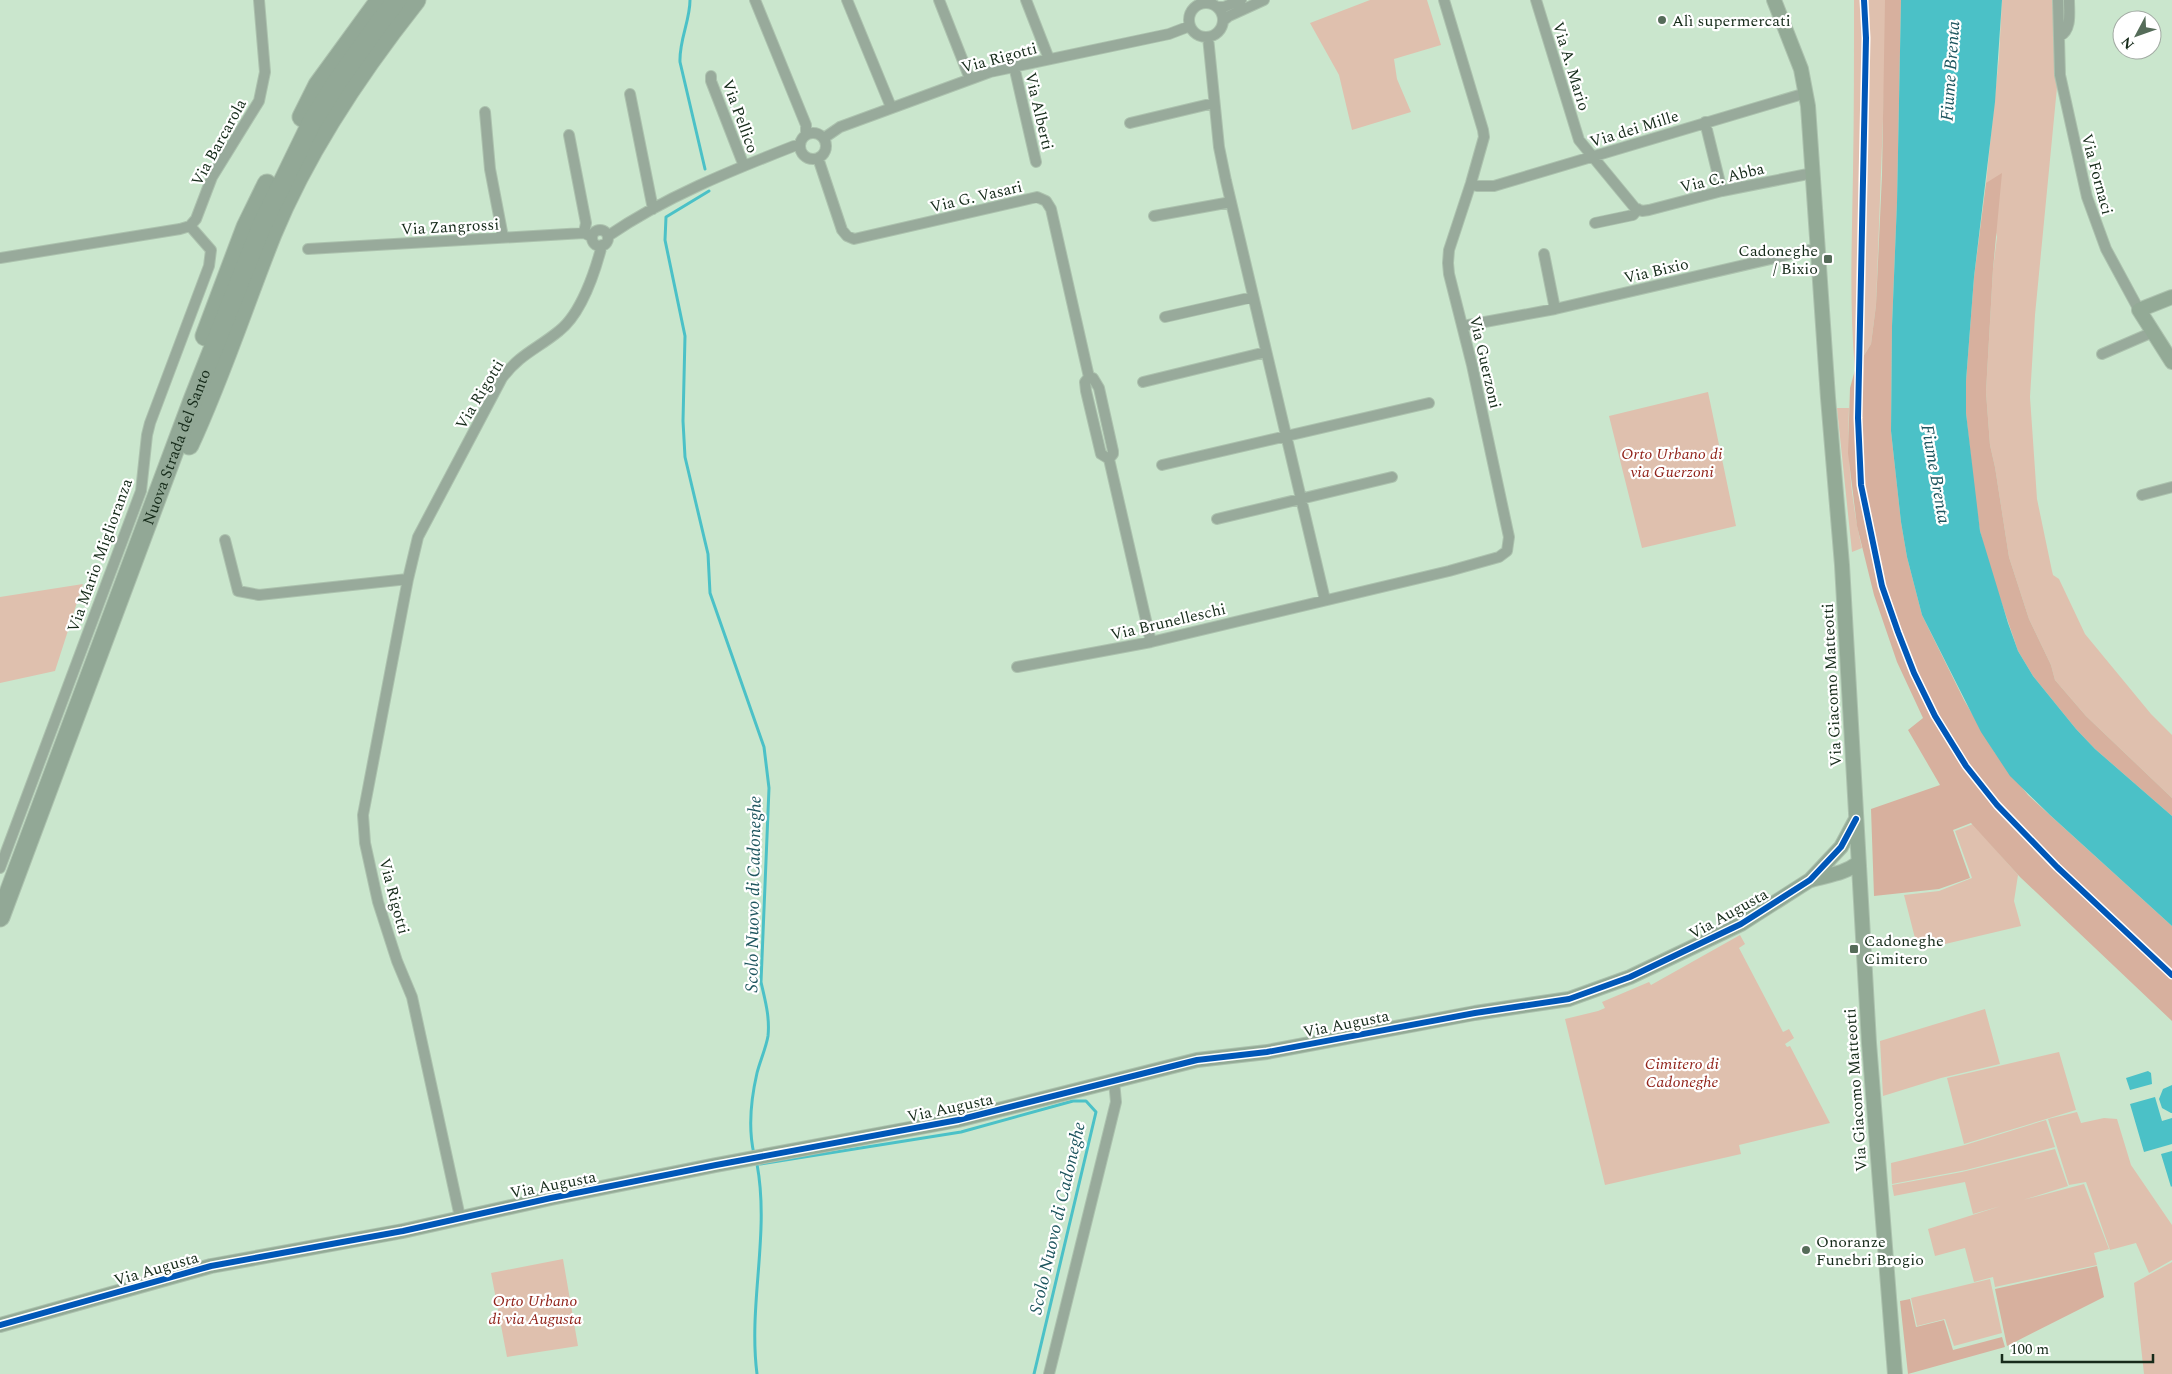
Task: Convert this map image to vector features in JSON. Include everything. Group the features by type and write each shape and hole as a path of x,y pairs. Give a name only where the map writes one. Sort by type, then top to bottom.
{"highway":[{"path":"161,491 169,433 246,227 318,85 380,0"},
{"name":"Nuova Strada del Santo","path":"0,917 161,491 193,400 262,225 312,122 337,82 398,0"},
{"path":"161,491 188,447 211,396 273,233 310,154 348,91 416,0"}],"street":[{"name":"Via Barcarola","path":"185,228 196,219 212,177 250,118 262,92 265,72 259,0"},
{"path":"755,0 806,124 806,135"},
{"path":"847,0 892,107"},
{"path":"939,0 970,79"},
{"path":"1026,0 1049,59"},
{"path":"1242,0 1224,7 1217,7 1208,3 1198,5 1191,12 1190,26 1200,36 1208,37 1218,32 1223,21 1229,16 1264,0"},
{"name":"Via Guerzoni","path":"1325,600 1449,571 1499,557 1507,551 1509,537 1463,326 1449,274 1449,250 1484,137 1444,0"},
{"name":"Via A. Mario","path":"1536,0 1579,140 1638,209"},
{"name":"Via Giacomo Matteotti","path":"1774,0 1801,69 1806,93 1842,565 1870,1059 1895,1374"},
{"name":"Via Fornaci","path":"2058,0 2059,62 2062,90 2087,197 2106,248 2139,310"},
{"name":"Via Fornaci","path":"2060,36 2068,28 2069,0"},
{"path":"1217,7 1223,21"},
{"name":"Via Rigotti","path":"824,138 840,127 970,79 1014,66 1168,34 1190,26"},
{"path":"1208,37 1219,147 1287,435 1300,500 1325,600"},
{"name":"Via Alberti","path":"1014,66 1036,162"},
{"name":"Via Pellico","path":"711,76 711,81 744,166"},
{"name":"Via dei Mille","path":"1471,183 1477,186 1494,186 1806,93"},
{"path":"630,94 653,209"},
{"path":"1130,123 1214,103"},
{"path":"485,112 490,169 503,237"},
{"path":"1705,122 1722,191"},
{"path":"817,133 824,138 826,144 825,151 818,158 806,156 800,146 801,140 806,135 817,133"},
{"path":"569,135 588,235 594,243 602,245"},
{"name":"Via Rigotti","path":"460,1217 412,997 397,961 378,902 365,843 363,815 408,579 418,537 502,378 521,356 560,330 570,320 586,292 598,263 602,245 606,243 608,236 630,221 699,186 794,146 800,146"},
{"name":"Via G. Vasari","path":"818,158 842,230 846,236 854,239 1037,198 1046,201 1051,209 1089,378 1097,382 1110,432 1113,451 1109,458 1151,642"},
{"name":"Via C. Abba","path":"1595,223 1633,215 1638,209 1649,210 1722,191 1813,173"},
{"path":"1154,216 1231,202"},
{"path":"0,258 185,228"},
{"name":"Via Mario Miglioranza","path":"0,868 141,491 145,448 150,423 209,266 210,250 185,228"},
{"path":"588,235 600,230 605,231 608,236"},
{"name":"Via Zangrossi","path":"308,249 503,237 588,235"},
{"name":"Via Bixio","path":"1463,326 1555,309 1809,250 1819,250"},
{"path":"1544,254 1555,309"},
{"path":"1165,317 1253,297"},
{"path":"2172,297 2139,310 2172,362"},
{"path":"2102,354 2152,332"},
{"path":"1143,382 1266,352"},
{"path":"1162,465 1429,403"},
{"path":"1217,519 1392,477"},
{"path":"2142,495 2172,487"},
{"path":"225,540 238,591 246,594 259,595 408,579"},
{"name":"Via Brunelleschi","path":"1017,667 1151,642 1325,600"},
{"name":"Via Augusta","path":"0,1325 211,1266 403,1231 460,1217 754,1158 958,1120 1197,1060 1267,1052 1475,1013 1570,999 1630,977 1721,934 1810,880 1842,847 1856,819"},
{"path":"1833,857 1858,863"},
{"name":"Via Augusta","path":"1810,880 1838,874 1858,863"},
{"path":"1838,874 1859,888"},
{"path":"1048,1374 1116,1102 1114,1081"}],"green space":[{"path":"1370,0 1427,0 1441,45 1394,59 1397,79 1411,112 1352,130 1339,75 1310,23"},
{"path":"1854,0 1885,0 1886,39 1876,305 1871,344 1855,370 1851,271"},
{"path":"2002,0 2069,0 2058,77 2035,315 2030,397 2037,499 2052,571 2053,575 2059,579 2085,634 2151,714 2172,735 2172,798 2086,716 2055,680 2051,665 2029,619 2009,557 1990,445 1986,392 1993,269 1997,237 1986,183 1999,57"},
{"name":"Orto Urbano di via Guerzoni","path":"1708,392 1736,526 1642,548 1609,416"},
{"path":"1837,408 1849,408 1851,478 1862,548 1852,552"},
{"path":"83,584 55,671 0,683 0,597"},
{"path":"1973,824 2018,875 2014,901 2021,926 1941,945 1917,946 1904,895 1939,891 1972,878 1955,831"},
{"name":"Cimitero di Cadoneghe","path":"1740,935 1745,944 1739,948 1783,1032 1789,1029 1794,1038 1785,1044 1787,1047 1790,1046 1830,1123 1739,1145 1741,1154 1605,1185 1565,1019 1605,1008 1602,1002 1649,982 1651,985"},
{"path":"1985,1009 2000,1064 1941,1078 1883,1096 1880,1041"},
{"path":"2059,1052 2076,1110 1964,1144 1947,1078"},
{"path":"2077,1112 2081,1123 2104,1118 2117,1119 2131,1165 2172,1225 2172,1260 2149,1273 2136,1243 2110,1250 2086,1182 2069,1185 2048,1119"},
{"path":"2046,1120 2055,1147 1966,1170 1892,1184 1891,1163 1965,1145"},
{"path":"2055,1149 2068,1186 2023,1200 2084,1184 2109,1249 2094,1253 2097,1265 1995,1287 1993,1277 1974,1282 1965,1248 1935,1256 1928,1229 2001,1206 1973,1214 1965,1182 1894,1196 1892,1185 1962,1172"},
{"name":"Orto Urbano di via Augusta","path":"563,1259 578,1346 507,1357 491,1273"},
{"path":"2172,1262 2172,1374 2144,1374 2134,1283"},
{"path":"1990,1279 2002,1333 1954,1346 1945,1319 1917,1326 1911,1298"}],"shaded area":[{"path":"1885,0 1901,0 1891,431 1901,522 1907,557 1922,615 1964,700 1995,753 2028,795 2172,926 2172,1021 2020,877 1971,823 1953,830 1970,878 1939,889 1874,896 1871,809 1940,785 1908,730 1923,718 1897,662 1874,595 1857,526 1848,453 1850,388 1855,370 1871,344 1876,305 1882,175"},
{"path":"2002,173 1993,269 1986,392 1990,445 2009,557 2029,619 2051,665 2055,680 2086,716 2172,798 2172,816 2095,749 2076,729 2033,676 2018,651 1988,563 1980,531 1975,498 1966,413 1966,381 1974,277 1986,183"},
{"path":"2097,1266 2104,1297 2007,1346 1995,1289"},
{"path":"1910,1299 1916,1327 1944,1320 1953,1350 2002,1337 2005,1347 1908,1374 1900,1301"}],"water":[{"name":"Fiume Brenta","path":"1901,0 2002,0 1995,102 1974,277 1966,381 1966,413 1980,531 2018,651 2033,676 2076,729 2095,749 2172,816 2172,926 2010,776 1981,732 1922,615 1907,557 1901,522 1891,431"},
{"path":"2148,1071 2151,1073 2152,1084 2130,1090 2126,1078"},
{"path":"2172,1085 2171,1113 2162,1108 2159,1099 2163,1089"},
{"path":"2155,1097 2162,1121 2172,1118 2172,1144 2144,1152 2130,1104"},
{"path":"2172,1151 2172,1186 2171,1187 2161,1154"}],"waterway":[{"name":"Scolo Nuovo di Cadoneghe","path":"690,0 690,8 681,46 680,62 705,169"},
{"name":"Scolo Nuovo di Cadoneghe","path":"709,191 666,217 665,240 685,336 683,421 685,457 708,554 710,593 764,747 769,788 761,982 767,1009 768,1036 753,1093 751,1134 754,1154"},
{"name":"Scolo Nuovo di Cadoneghe","path":"760,1164 961,1132 1073,1101 1086,1101 1096,1112 1034,1374"},
{"path":"757,1164 761,1216 755,1322 757,1374"}],"cycle path":[{"path":"1864,0 1866,38 1858,418 1861,485 1882,586 1914,673 1935,716 1966,766 1997,805 2057,867 2172,975"},
{"path":"0,1325 211,1266 403,1231 551,1198 958,1120 1197,1060 1267,1052 1475,1013 1569,999 1630,977 1741,924 1810,880 1841,847 1856,819"}],"place":[{"name":"Alì supermercati","path":"1662,20"},
{"name":"Cadoneghe / Bixio","path":"1828,259"},
{"name":"Cadoneghe Cimitero","path":"1854,949"},
{"name":"Onoranze Funebri Brogio","path":"1806,1250"}]}
